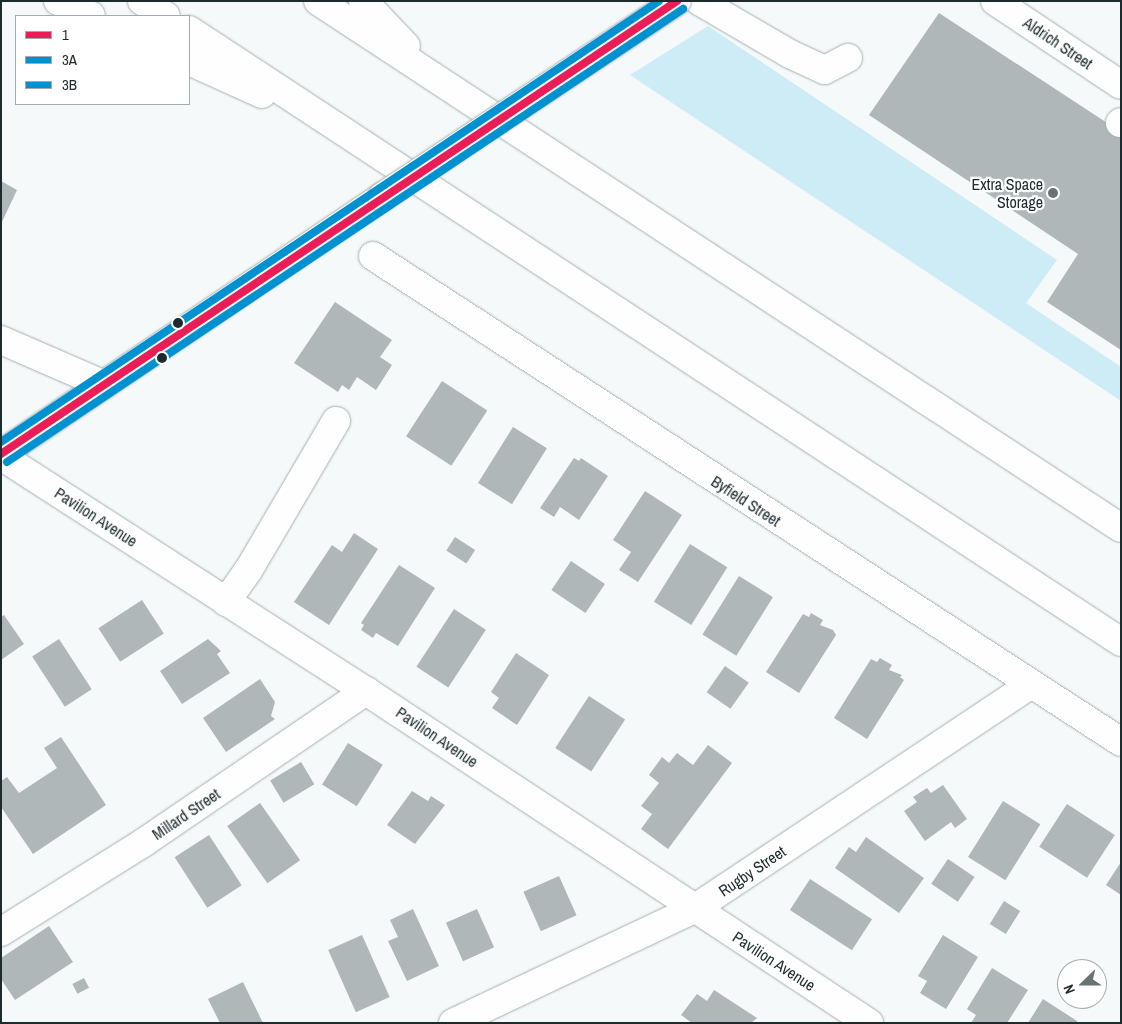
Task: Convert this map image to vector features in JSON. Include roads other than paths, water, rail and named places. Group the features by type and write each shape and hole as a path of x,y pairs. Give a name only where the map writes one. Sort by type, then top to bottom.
{"main road":[{"path":"58,1 89,15"},
{"path":"142,1 164,15"},
{"path":"318,1 1121,528"},
{"path":"363,1 440,81"},
{"path":"1,455 102,384 677,1"},
{"path":"699,1 790,54 825,70 848,58"},
{"name":"Aldrich Street","path":"995,1 1121,85"},
{"path":"190,31 1121,642"},
{"path":"190,61 346,133"},
{"name":"Byfield Street","path":"373,256 1121,742"},
{"path":"1,340 102,384"},
{"path":"226,602 248,571 336,421"},
{"name":"Pavilion Avenue","path":"1,455 226,602 366,690 694,909 869,1023"},
{"name":"Rugby Street","path":"453,1023 694,909 1031,684"},
{"name":"Millard Street","path":"1,932 143,843 366,690"}],"place":[{"name":"Extra Space Storage","path":"1053,193"}]}
